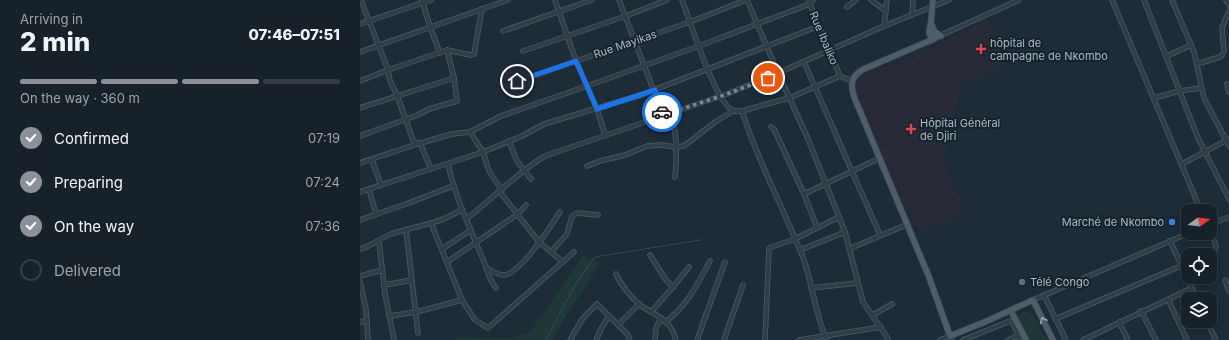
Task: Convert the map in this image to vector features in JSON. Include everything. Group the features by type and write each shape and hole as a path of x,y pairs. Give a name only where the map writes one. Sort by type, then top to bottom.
{"main road":[{"path":"922,44 931,31 933,0"},
{"path":"931,31 936,38"},
{"path":"931,31 936,38"},
{"path":"936,38 860,71 852,81 852,91 855,99 908,224 951,338 1033,300 1054,340"},
{"path":"1011,311 1026,340"}],"street":[{"path":"360,0 377,46 388,70 390,81 397,95 413,140 418,144 431,169"},
{"path":"360,24 369,22 423,1 431,0"},
{"path":"360,52 508,0"},
{"path":"555,0 576,61 597,109 605,135"},
{"path":"503,31 592,0"},
{"path":"619,0 664,115"},
{"path":"523,51 626,16 667,0"},
{"path":"682,0 708,69 720,96 726,105 733,111"},
{"path":"747,0 778,74 808,139 839,217 863,302 873,314 889,340"},
{"name":"Rue Mayikas","path":"504,86 690,22 747,0"},
{"path":"847,7 856,0"},
{"path":"871,0 886,11"},
{"path":"884,26 887,0"},
{"path":"912,15 913,0"},
{"path":"466,219 524,171 545,156 720,96 778,74 884,26 932,8 948,0"},
{"path":"936,38 1019,0"},
{"path":"1112,0 1198,204"},
{"path":"1144,0 1204,152 1229,199"},
{"path":"1172,0 1191,45 1197,64 1204,98 1229,146"},
{"path":"1226,0 1229,5"},
{"path":"423,1 430,27 440,53"},
{"path":"360,163 452,134 470,132 501,116 699,46 810,1"},
{"name":"Rue Ibaliko","path":"810,1 840,76"},
{"path":"360,81 447,50 470,55 474,54 482,9"},
{"path":"1197,64 1220,57 1224,53 1222,33 1224,21 1229,11"},
{"path":"360,192 483,152 509,142 540,126 655,90 819,26"},
{"path":"1167,56 1191,45"},
{"path":"360,136 406,120 429,109 457,102 454,78 447,50"},
{"path":"804,62 816,86 880,236"},
{"path":"587,166 600,160 625,155 647,146 660,145 676,147 687,144 715,122 733,111 742,111 789,98 840,76 852,81"},
{"path":"360,108 454,78"},
{"path":"1227,84 1229,92"},
{"path":"1154,98 1179,91 1201,88"},
{"path":"742,111 752,139 800,250 820,325 826,338"},
{"path":"672,112 676,132 677,157 675,177"},
{"path":"771,126 774,129 804,194 817,227"},
{"path":"470,132 483,152 488,168 501,191 540,242 563,262"},
{"path":"1182,164 1227,140"},
{"path":"509,142 517,161 531,179"},
{"path":"804,194 826,185 880,158"},
{"path":"372,160 381,185"},
{"path":"448,164 453,186 487,268 491,283 496,288"},
{"path":"360,220 453,186"},
{"path":"369,189 376,214"},
{"path":"447,262 518,214 526,205"},
{"path":"360,249 391,234 451,217 462,209"},
{"path":"487,268 499,274 509,274 516,270 540,242 560,212"},
{"path":"551,252 567,234 572,216 574,214 598,215"},
{"path":"1217,221 1229,216"},
{"path":"765,340 769,248 795,239 839,217"},
{"path":"431,223 462,300 475,320 488,328 574,252"},
{"path":"849,249 908,224"},
{"path":"406,230 418,333"},
{"path":"442,249 472,230"},
{"path":"800,250 844,232"},
{"path":"1033,300 1181,236"},
{"path":"379,241 384,285 394,339"},
{"path":"1170,241 1181,264"},
{"path":"650,255 666,280 673,287"},
{"path":"665,322 679,312 695,289 710,261"},
{"path":"697,340 725,262"},
{"path":"1055,319 1181,266"},
{"path":"651,312 689,267"},
{"path":"360,276 382,270"},
{"path":"616,274 626,290 639,304 661,318 672,328 676,340"},
{"path":"384,285 412,280"},
{"path":"1225,280 1229,292"},
{"path":"360,282 367,320 368,340"},
{"path":"811,288 858,283"},
{"path":"1190,284 1194,292"},
{"path":"724,340 742,285"},
{"path":"1083,340 1141,311 1192,288"},
{"path":"1044,294 1066,340"},
{"path":"1168,299 1187,340"},
{"path":"389,316 416,312 462,300"},
{"path":"618,325 639,304"},
{"path":"873,314 892,304"},
{"path":"570,340 583,318 596,305 598,305 628,335 630,340"},
{"path":"1141,311 1156,340"},
{"path":"596,340 609,316"},
{"path":"655,340 656,328 661,318"},
{"path":"360,322 367,320"},
{"path":"963,340 1007,321 1013,323 1019,338 1008,340"},
{"path":"1119,322 1128,340"},
{"path":"798,340 826,338 880,327"},
{"path":"1210,328 1216,340"},
{"path":"1093,335 1096,340"},
{"path":"940,340 951,338"}],"shaded area":[{"name":"Hôpital Général de Djiri","path":"989,17 1007,63 974,77 961,86 943,159 965,211 918,231 909,211 907,212 904,206 858,99 855,82 858,77 894,63 900,65 898,61 910,56 913,61 916,54 955,36 963,34 974,25"}],"green space":[{"path":"583,255 600,264 568,313 553,340 450,340 461,337 509,339 531,331"},
{"path":"1024,311 1033,314 1046,340 1029,340 1019,319 1019,315"}],"waterway":[{"path":"544,340 548,336 576,283 595,257 700,240"}],"way so far":[{"path":"662,112 664,115 727,94 768,78"}],"place":[{"name":"hôpital de campagne de Nkombo","path":"981,49"},
{"name":"Hôpital Général de Djiri","path":"911,129"},
{"name":"Marché de Nkombo","path":"1172,222"},
{"name":"Télé Congo","path":"1022,282"}],"route":[{"path":"517,81 576,61 597,109 655,90 662,112"}]}
